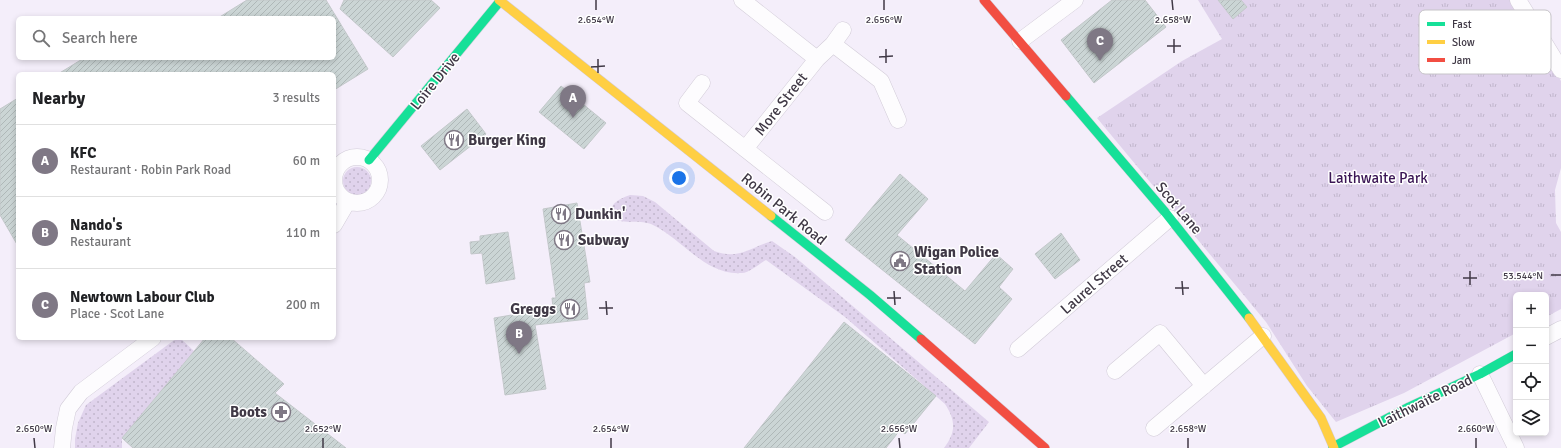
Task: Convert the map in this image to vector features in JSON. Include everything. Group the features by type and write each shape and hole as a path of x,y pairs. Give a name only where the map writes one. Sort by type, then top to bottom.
{"street":[{"name":"Loire Drive","path":"370,160 500,0"},
{"name":"Robin Park Road","path":"500,0 870,295 944,358 1045,448"},
{"name":"More Street","path":"742,0 817,59"},
{"name":"Scot Lane","path":"984,0 1170,218 1243,309 1321,418 1333,448"},
{"path":"1020,41 1075,0"},
{"path":"1518,0 1524,10"},
{"name":"More Street","path":"745,149 817,59 833,44 843,30"},
{"path":"833,44 881,81 898,120"},
{"path":"1551,54 1561,70"},
{"path":"702,83 687,103 825,212"},
{"path":"336,172 338,167 349,158 363,158 370,160 378,170 380,177 379,190 375,196 362,203 348,201 341,197 336,187"},
{"path":"336,222 348,201"},
{"name":"Laurel Street","path":"1018,349 1170,218"},
{"path":"1549,335 1561,328"},
{"path":"1115,371 1160,334 1204,386"},
{"path":"1154,428 1263,336"},
{"path":"62,448 68,409 81,392 150,340"},
{"name":"Laithwaite Road","path":"1333,448 1409,407 1480,374 1513,356"},
{"path":"1480,374 1516,448"}],"green space":[{"name":"Laithwaite Park","path":"1198,0 1514,0 1520,10 1419,10 1419,74 1551,74 1551,64 1561,81 1561,168 1555,190 1556,223 1561,232 1561,309 1549,315 1549,292 1513,292 1513,335 1404,393 1336,422 1307,386 1266,322 1097,118 1182,61 1222,39"},
{"path":"357,167 367,171 371,181 367,191 357,195 347,191 343,181 347,171"},
{"path":"630,195 643,196 655,202 714,251 737,254 772,241 795,257 989,422 969,448 944,448 951,437 953,426 953,421 949,410 945,404 845,317 766,260 745,273 729,272 717,269 705,263 662,230 651,224 641,222 624,222 610,216 613,205 622,198"},
{"path":"174,340 182,340 194,351 122,438 122,448 75,448 78,423 86,405"}],"building":[{"path":"247,0 326,0 336,16 221,16"},
{"path":"344,0 431,0 440,8 393,57 340,9"},
{"path":"1112,0 1145,0 1166,27 1094,83 1061,40"},
{"path":"1218,0 1241,0 1247,7 1233,19"},
{"path":"336,16 368,69 336,89 336,72 61,72 81,60 336,60"},
{"path":"561,86 606,123 584,149 539,112"},
{"path":"16,99 16,243 0,215 0,109"},
{"name":"Burger King","path":"467,109 486,134 440,170 421,146"},
{"name":"Wigan Police Station","path":"900,174 928,199 897,235 965,291 996,254 1013,269 999,287 1012,299 975,344 845,240"},
{"path":"577,203 590,282 584,283 588,319 535,325 546,389 505,395 494,318 553,308 552,298 556,298 543,209"},
{"path":"508,232 515,279 486,284 482,253 471,254 470,242 480,241 480,236"},
{"path":"1061,233 1080,260 1055,279 1035,254"},
{"path":"844,322 936,396 905,434 900,430 886,448 744,448"},
{"path":"203,340 233,340 284,384 275,393 346,448 133,448 122,438"}],"traffic: fast":[{"path":"369,160 501,0"},
{"path":"1066,96 1165,212 1249,318"},
{"path":"771,216 870,295 921,339"},
{"path":"1333,447 1409,407 1480,374 1513,356"}],"traffic: slow":[{"path":"499,0 771,216"},
{"path":"1249,318 1321,418 1334,448"}],"traffic: jam":[{"path":"984,0 1066,96"},
{"path":"921,339 1045,448"}],"place":[{"name":"Newtown Labour Club","path":"1100,61"},
{"name":"KFC","path":"573,118"},
{"name":"Burger King","path":"454,140"},
{"name":"Dunkin'","path":"561,214"},
{"name":"Subway","path":"564,240"},
{"name":"Wigan Police Station","path":"900,261"},
{"name":"Greggs","path":"570,309"},
{"name":"Nando's","path":"519,354"},
{"name":"Boots","path":"281,412"}]}
